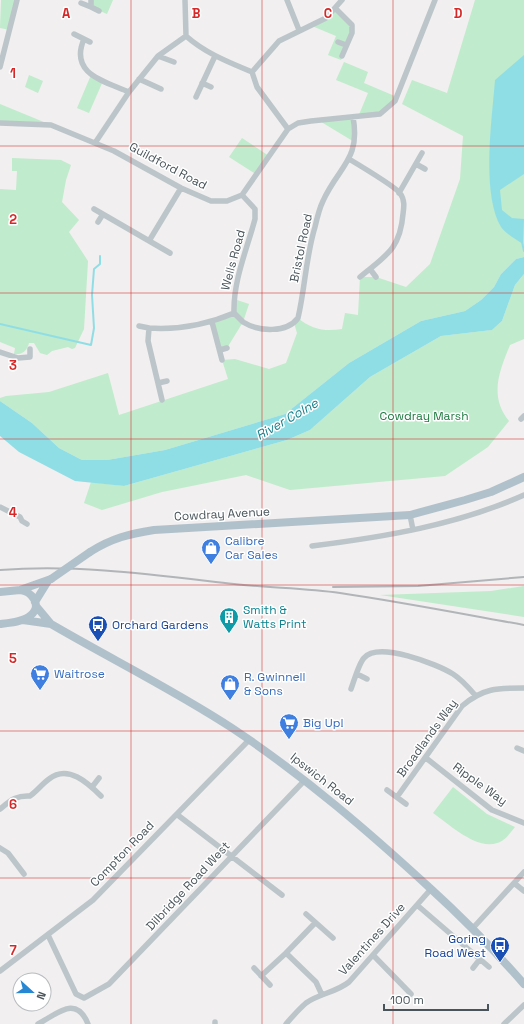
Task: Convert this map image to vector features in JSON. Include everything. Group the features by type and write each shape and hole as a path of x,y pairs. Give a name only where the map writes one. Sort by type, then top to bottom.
{"main road":[{"name":"Cowdray Avenue","path":"0,592 20,590 50,580 106,542 121,536 154,530 410,515 490,492 524,477"},
{"name":"Cowdray Avenue","path":"23,620 32,615 36,604 50,580"},
{"name":"Ipswich Road","path":"20,590 30,593 36,604 51,624"},
{"name":"Ipswich Road","path":"0,624 23,620 51,624 200,708 249,740 305,780 357,822 473,928 524,984"}],"street":[{"path":"0,67 18,0"},
{"path":"90,7 91,0"},
{"path":"184,0 186,36 196,45 215,56 252,72 258,87 288,129"},
{"path":"288,0 299,30"},
{"path":"252,72 279,41 326,18 336,9 342,0"},
{"path":"242,195 288,129 298,123 380,114 395,101 435,0"},
{"path":"81,3 99,11"},
{"path":"336,9 352,24 352,33 342,56"},
{"path":"74,34 90,42"},
{"path":"95,143 129,92 158,56 186,36"},
{"path":"84,39 80,56 84,69 91,75 129,92"},
{"path":"338,42 346,45"},
{"path":"158,56 174,62"},
{"path":"196,96 215,56"},
{"path":"139,80 161,89"},
{"path":"202,84 210,87"},
{"name":"Bristol Road","path":"234,313 243,322 259,328 282,329 294,323 298,318 314,229 323,200 349,159 356,143 353,117"},
{"name":"Guildford Road","path":"0,123 51,125 114,151 181,188 211,201 227,201 242,195"},
{"path":"400,193 422,153"},
{"path":"349,159 400,193 404,202 402,223 397,243 386,256 360,277"},
{"path":"416,164 425,169"},
{"path":"149,241 181,188"},
{"name":"Wells Road","path":"234,313 236,287 255,219 255,209 242,195"},
{"path":"94,209 170,253"},
{"path":"98,222 103,214"},
{"path":"370,269 376,277"},
{"path":"139,326 172,329 212,322 234,313"},
{"path":"212,322 222,360"},
{"path":"149,328 148,341 162,400"},
{"path":"220,350 227,348"},
{"path":"0,352 18,358 30,357 30,349"},
{"path":"158,383 167,381"},
{"path":"312,546 371,538 413,530 494,508 524,495"},
{"path":"0,507 20,517 22,521 27,524"},
{"path":"410,515 413,530"},
{"path":"351,689 364,657 375,651 389,651 441,667 454,675 475,695"},
{"path":"357,674 367,679"},
{"name":"Broadlands Way","path":"396,797 426,758 462,706 475,695 490,690 524,688"},
{"name":"Compton Road","path":"0,971 33,944 48,936 93,900 249,740"},
{"path":"517,748 524,751"},
{"name":"Ripple Way","path":"426,758 492,810 524,823"},
{"path":"0,809 15,797 21,795 30,796 50,778 60,774 80,777 101,796"},
{"path":"92,787 99,778"},
{"name":"Dilbridge Road West","path":"48,936 72,988 80,997 90,995 115,979 305,780"},
{"path":"387,790 406,804"},
{"path":"179,816 282,895"},
{"path":"0,848 8,853 24,874"},
{"path":"473,928 524,872"},
{"path":"514,883 524,891"},
{"name":"Valentines Drive","path":"286,1024 306,1003 322,995 340,990 350,982 430,889"},
{"path":"417,905 490,967"},
{"path":"306,914 333,938"},
{"path":"261,976 315,923"},
{"path":"286,953 316,982 322,995"},
{"path":"373,955 411,994"},
{"path":"473,968 480,959"},
{"path":"254,968 270,985"},
{"path":"504,1024 524,1005"},
{"path":"38,1024 64,1009 76,1008 84,1015 88,1024"}],"green space":[{"path":"1,0 17,0 10,30 0,28"},
{"path":"91,0 113,0 107,14 91,7"},
{"path":"475,0 524,0 524,257 516,259 501,274 494,287 481,300 465,311 421,321 349,363 285,414 165,450 107,460 82,460 59,448 32,423 0,401 0,398 6,396 49,392 108,373 119,415 228,379 222,360 235,359 269,369 286,363 297,333 294,323 298,318 308,325 318,329 336,330 342,329 345,313 358,315 360,277 376,277 406,287 430,264 460,179 463,136 402,104 412,80 447,93"},
{"path":"336,9 352,25 352,33 341,60 328,55 336,36 312,26"},
{"path":"344,62 368,72 364,83 397,97 380,114 358,117 368,93 336,80"},
{"path":"29,75 43,81 38,93 25,87"},
{"path":"91,75 103,81 89,113 77,108"},
{"path":"0,104 51,125 0,123"},
{"path":"353,117 356,143 318,120"},
{"path":"242,138 269,156 257,175 229,157"},
{"path":"12,158 61,160 71,165 66,180 62,202 79,220 69,232 88,261 84,329 75,348 72,349 68,347 52,351 47,355 40,353 34,343 29,343 24,352 14,354 15,348 0,342 0,189 16,190 17,171 12,171"},
{"name":"Cowdray Marsh","path":"524,274 524,339 510,345 502,365 498,384 499,402 509,421 488,447 445,476 290,490 246,475 162,492 102,510 84,503 91,482 124,486 287,440 310,430 370,377 441,336 492,330 502,321 515,285"},
{"path":"234,299 249,304 243,322 227,348 220,350 212,322 234,313"},
{"path":"524,586 524,617 380,595 491,591"},
{"path":"453,787 487,814 515,827 505,839 497,843 480,843 463,835 433,813"}],"water":[{"path":"524,55 524,174 500,190 502,210 512,218 524,219 523,244 503,230 495,213 491,195 489,155 495,80"},
{"name":"River Colne","path":"524,257 524,274 515,285 502,321 492,330 441,336 370,377 310,430 287,440 124,486 75,481 19,452 0,436 0,401 32,423 59,448 82,460 107,460 165,450 285,414 349,363 421,321 465,311 481,300 494,287 501,274 516,259"}],"waterway":[{"path":"522,242 524,251"},
{"path":"0,324 91,345 94,328 92,295 94,269 100,264 100,256"}],"railway":[{"path":"0,570 59,568 89,569 247,585 327,591 524,625"},
{"path":"333,587 418,586 524,577"}],"place":[{"name":"Calibre Car Sales","path":"211,565"},
{"name":"Smith & Watts Print","path":"229,634"},
{"name":"Orchard Gardens","path":"98,642"},
{"name":"Waitrose","path":"40,691"},
{"name":"R. Gwinnell & Sons","path":"230,701"},
{"name":"Big Up!","path":"289,740"},
{"name":"Goring Road West","path":"500,963"}]}
